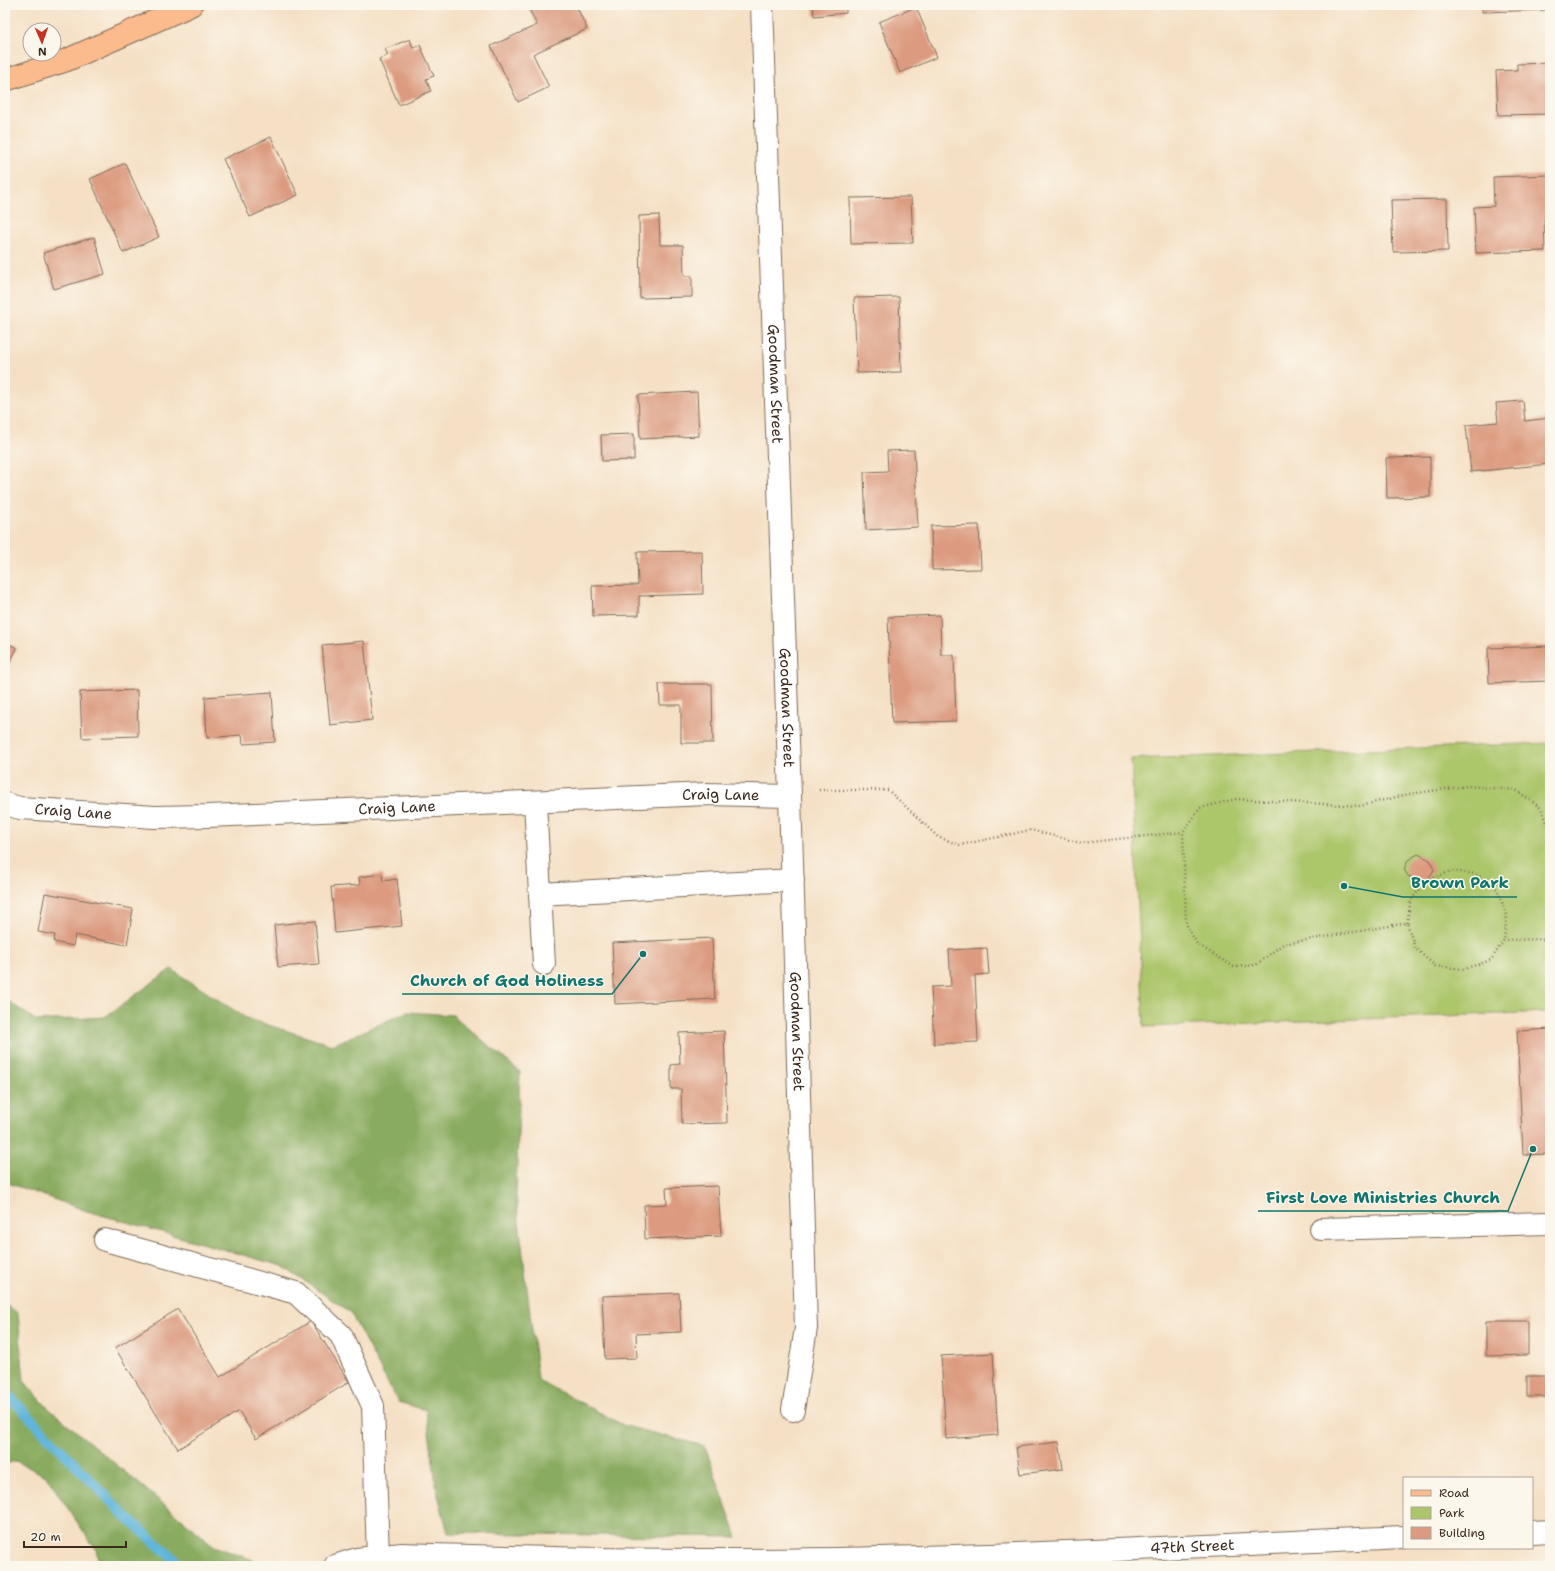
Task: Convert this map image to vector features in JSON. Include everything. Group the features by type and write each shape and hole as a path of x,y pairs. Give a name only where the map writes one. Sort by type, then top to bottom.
{"main road":[{"path":"5,80 67,60 190,5"}],"street":[{"name":"Goodman Street","path":"762,5 793,880 806,1328 793,1410"},
{"name":"Craig Lane","path":"5,804 20,808 155,817 208,816 707,794 790,794"},
{"path":"535,802 544,964"},
{"path":"540,894 793,880"},
{"path":"1321,1229 1550,1223"},
{"path":"105,1240 296,1293 341,1335 373,1406 378,1557"},
{"path":"1533,1532 1550,1531"},
{"name":"47th Street","path":"335,1566 357,1559 402,1554 699,1560 821,1559 1028,1553 1403,1537"}],"path":[{"path":"1407,924 1283,944 1256,965 1234,967 1197,944 1186,924 1183,832 1200,808 1236,799 1360,806 1409,794 1467,786 1516,790 1541,808 1550,829"},
{"path":"790,794 888,790 938,837 960,845 1032,830 1081,843 1183,832"},
{"path":"1452,871 1476,874 1497,889 1507,916 1504,940 1491,960 1464,969 1435,966 1415,948 1407,924 1411,900 1427,880 1452,871"},
{"path":"1504,940 1550,939"}],"green space":[{"path":"1550,743 1550,1012 1144,1027 1131,759"},
{"path":"171,969 246,1018 332,1045 407,1012 453,1015 520,1072 516,1196 538,1380 625,1426 705,1446 737,1537 448,1533 437,1491 426,1410 398,1402 350,1312 282,1266 87,1211 5,1182 5,999 37,1021 105,1017"},
{"path":"5,1305 18,1313 24,1381 47,1407 214,1546 253,1560 255,1566 100,1566 96,1550 46,1476 16,1461 5,1464"}],"building":[{"path":"527,5 576,5 587,29 533,54 549,87 518,102 491,46 537,25"},
{"path":"813,5 846,5 846,13 814,16"},
{"path":"1482,5 1548,5 1549,10 1482,12"},
{"path":"916,7 937,57 900,73 879,22"},
{"path":"410,39 413,48 420,45 434,76 426,79 431,91 399,105 379,59 388,55 385,49"},
{"path":"1550,63 1550,114 1498,115 1496,71 1517,70 1517,64"},
{"path":"271,137 298,195 250,217 223,159"},
{"path":"125,163 159,237 123,253 90,179"},
{"path":"1550,175 1550,219 1544,219 1545,251 1476,253 1474,207 1494,206 1493,177"},
{"path":"911,197 913,243 851,244 850,198"},
{"path":"1447,199 1448,251 1393,252 1391,200"},
{"path":"659,215 660,245 683,245 684,276 692,276 692,297 640,298 639,216"},
{"path":"94,237 105,274 54,289 43,253"},
{"path":"899,297 901,372 857,373 854,298"},
{"path":"697,392 699,436 640,439 638,395"},
{"path":"1523,401 1525,421 1550,418 1550,464 1471,472 1466,425 1498,422 1496,403"},
{"path":"634,434 634,460 602,461 601,435"},
{"path":"914,450 918,527 866,530 864,472 888,471 887,451"},
{"path":"1430,457 1430,497 1387,498 1386,458"},
{"path":"979,525 981,569 932,570 931,526"},
{"path":"702,551 703,594 639,596 639,615 593,616 592,586 638,585 637,552"},
{"path":"940,615 941,655 954,655 956,721 892,723 888,617"},
{"path":"364,641 372,720 330,725 322,645"},
{"path":"5,642 17,648 5,672"},
{"path":"1550,646 1550,681 1489,683 1488,648"},
{"path":"659,684 712,684 713,743 681,743 681,705 660,705"},
{"path":"137,690 138,736 82,738 80,692"},
{"path":"272,692 275,742 243,744 242,735 207,738 205,697"},
{"path":"1418,854 1430,860 1434,870 1427,880 1418,880 1408,876 1404,869 1408,860"},
{"path":"382,874 383,881 397,879 402,926 335,933 331,887 360,885 359,877"},
{"path":"45,893 133,909 127,945 75,935 73,946 54,942 55,935 38,932"},
{"path":"315,921 319,964 278,967 274,925"},
{"path":"712,938 715,999 615,1004 612,943"},
{"path":"987,948 989,974 975,975 978,1042 934,1044 931,987 951,986 949,950"},
{"path":"1550,1029 1550,1154 1523,1155 1517,1031"},
{"path":"724,1031 727,1123 682,1124 681,1089 671,1089 671,1065 680,1064 679,1033"},
{"path":"718,1186 721,1236 645,1239 644,1205 667,1204 666,1188"},
{"path":"679,1293 681,1332 636,1334 637,1358 605,1359 602,1296"},
{"path":"178,1309 220,1377 311,1321 349,1382 256,1439 239,1411 178,1449 115,1348"},
{"path":"1486,1321 1528,1321 1528,1355 1486,1356"},
{"path":"993,1353 998,1435 946,1439 941,1356"},
{"path":"1548,1359 1550,1359 1550,1397 1527,1397 1527,1376 1548,1376"},
{"path":"1059,1442 1063,1469 1020,1474 1016,1447"}],"waterway":[{"path":"5,1392 126,1517 182,1566"}],"place":[{"name":"Brown Park","path":"1344,886"},
{"name":"Church of God Holiness","path":"643,954"},
{"name":"First Love Ministries Church","path":"1533,1149"}]}
